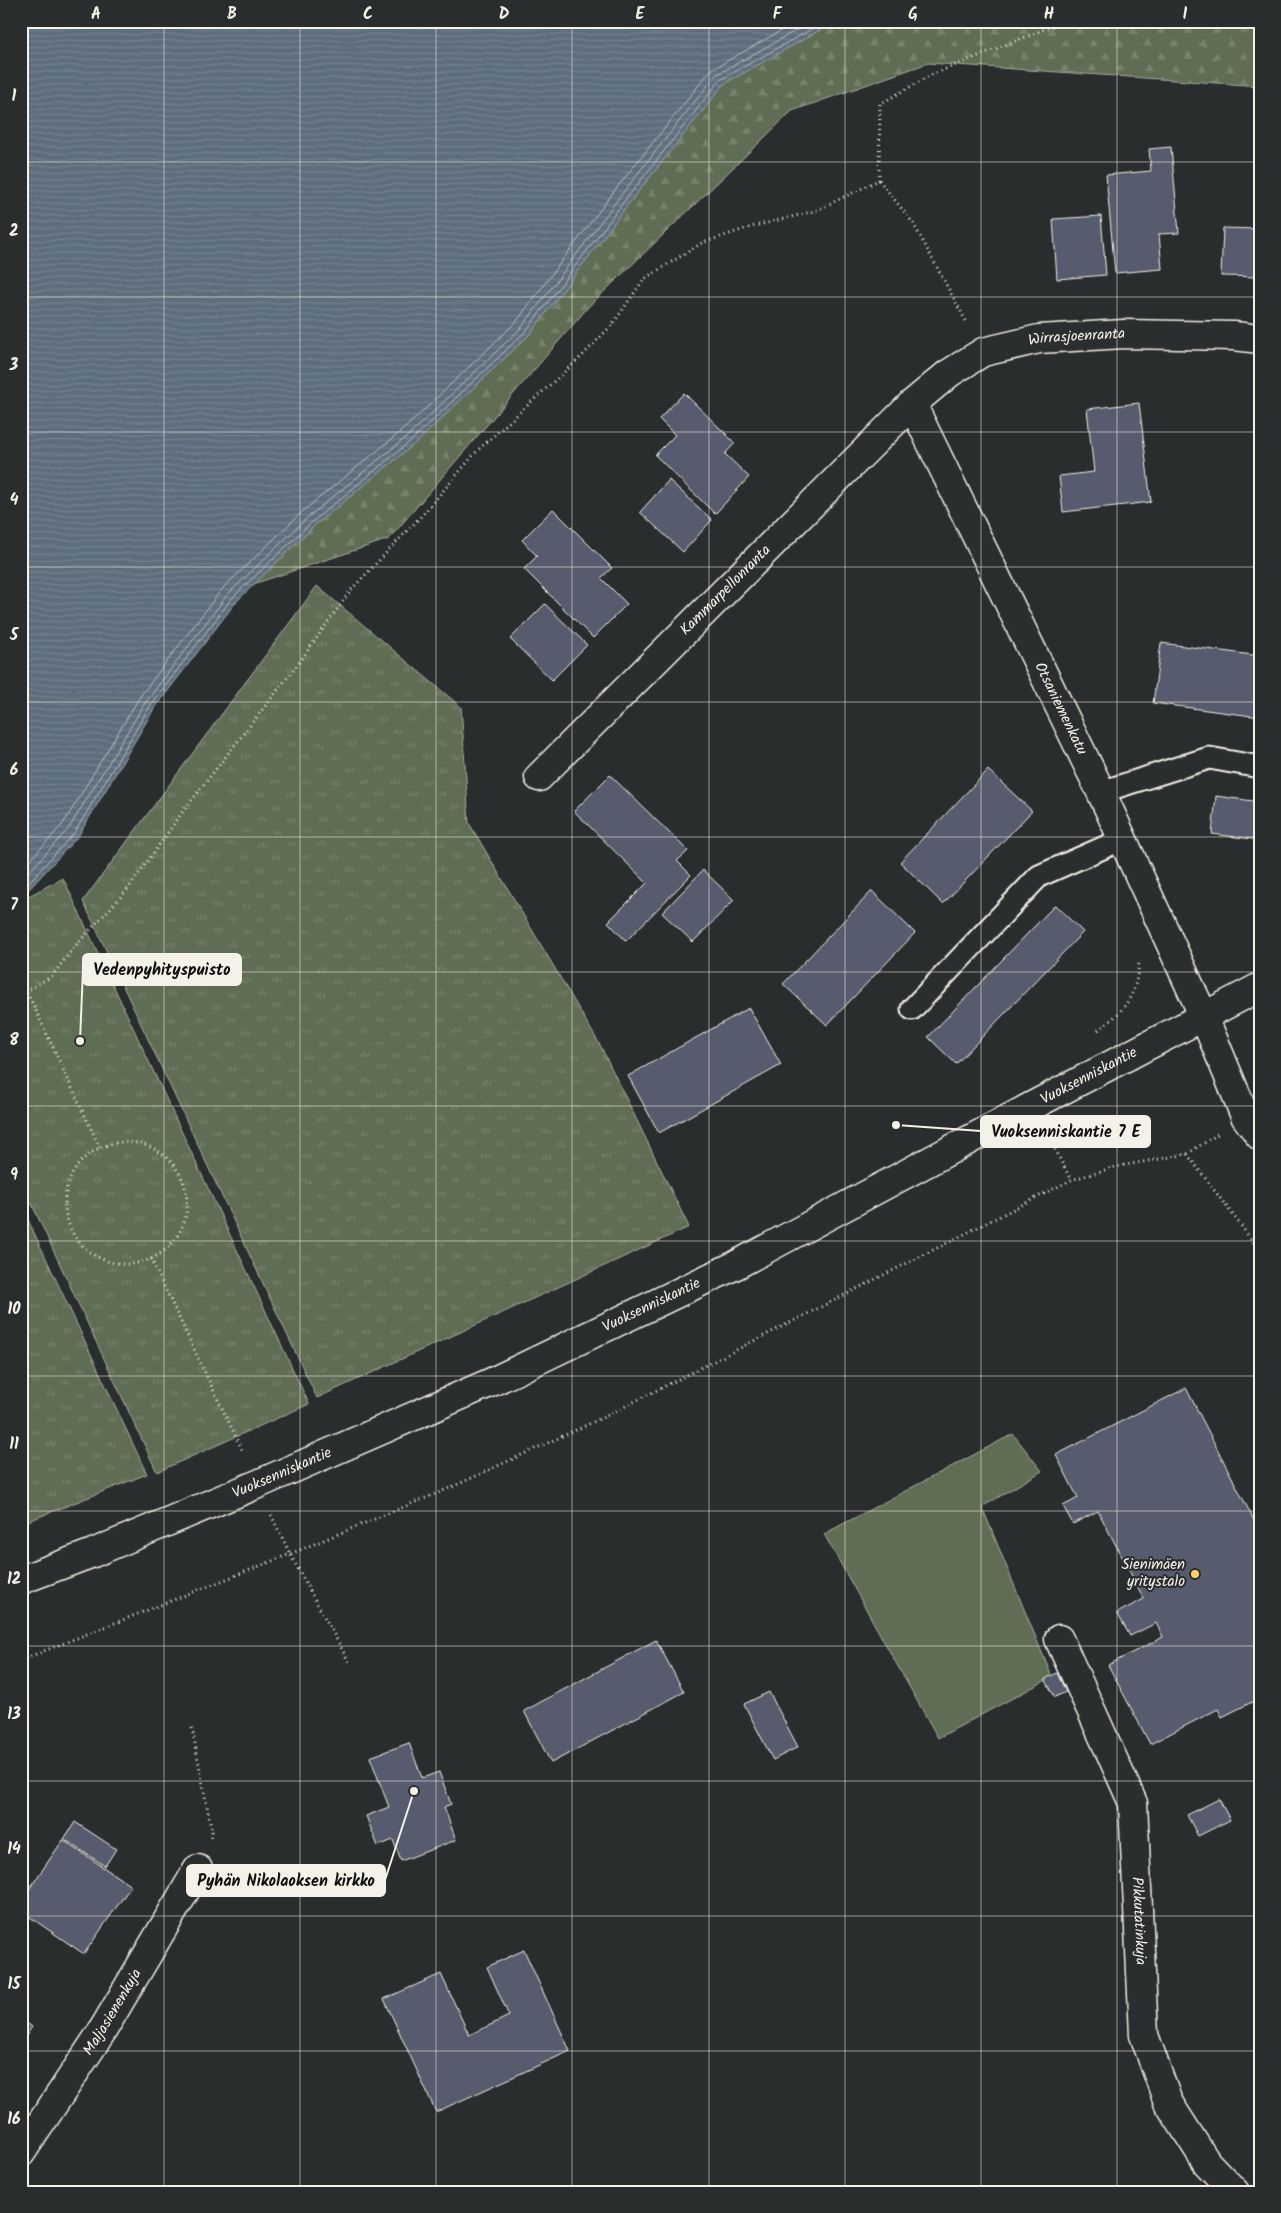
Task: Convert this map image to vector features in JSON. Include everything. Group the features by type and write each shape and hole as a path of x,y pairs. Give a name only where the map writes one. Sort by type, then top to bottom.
{"street":[{"name":"Wirrasjoenranta","path":"912,404 948,374 983,352 1039,339 1124,334 1234,336 1260,339"},
{"name":"Kammarpellonranta","path":"540,777 912,404"},
{"name":"Otsaniemenkatu","path":"912,404 1101,792 1252,1126"},
{"name":"Vuoksenniskantie","path":"21,1580 93,1553 249,1488 494,1381 736,1265 1032,1106 1260,987"},
{"name":"Pikkutatinkuja","path":"1059,1639 1133,1803 1144,2035 1168,2102 1207,2163 1235,2192"},
{"name":"Maljasienenkuja","path":"21,2154 101,2033 198,1870"}],"lane":[{"path":"1101,792 1209,758 1260,767"},
{"path":"912,1009 1039,876 1123,839"}],"path":[{"path":"983,352 913,223 879,180 880,104 931,75 1060,23 1139,21"},
{"path":"21,994 52,976 75,946 128,890 180,814 298,664 352,590 425,512 478,450 582,356 612,325 644,279 702,243 751,227 815,211 879,180"},
{"path":"21,979 100,1148"},
{"path":"21,1660 290,1554 452,1487 604,1417 1071,1180 1115,1166 1187,1154 1252,1126"},
{"path":"121,1142 142,1144 161,1153 176,1168 185,1188 187,1209 181,1229 169,1246 152,1259 133,1264 114,1263 96,1257 81,1244 70,1229 65,1210 66,1191 72,1173 84,1158 100,1148 121,1142"},
{"path":"1187,1154 1260,1251"},
{"path":"152,1259 233,1432"},
{"path":"269,1510 290,1554 349,1662"},
{"path":"192,1728 212,1832 198,1870"}],"green space":[{"path":"812,21 1260,21 1260,86 928,63 792,111 589,306 389,539 205,600 587,190 777,38"},
{"path":"317,586 461,707 469,823 600,1045 689,1227 317,1398 83,901"},
{"path":"63,878 309,1404 157,1472 21,1181 21,900"},
{"path":"21,1205 147,1474 21,1524"},
{"path":"1013,1434 1042,1471 982,1507 1052,1677 938,1738 824,1534"}],"water":[{"path":"21,21 836,21 724,84 630,202 530,334 416,443 315,525 236,602 154,709 79,835 21,898"}],"building":[{"path":"1171,147 1179,233 1159,234 1162,269 1115,273 1106,175 1151,171 1149,149"},
{"path":"1101,216 1106,275 1057,279 1053,219"},
{"path":"1223,228 1260,229 1260,277 1221,276"},
{"path":"684,393 735,443 725,454 749,477 715,514 655,455 675,435 659,419"},
{"path":"1139,403 1151,502 1063,512 1059,476 1094,472 1087,409"},
{"path":"669,480 712,520 683,552 640,512"},
{"path":"553,509 612,568 601,578 627,604 593,638 524,569 537,556 522,540"},
{"path":"545,604 587,645 552,680 510,639"},
{"path":"1161,643 1260,656 1260,717 1153,703"},
{"path":"988,770 1032,811 943,904 900,862"},
{"path":"610,775 688,851 677,861 691,875 626,941 608,922 647,883 574,811"},
{"path":"1216,796 1260,802 1260,840 1212,834"},
{"path":"703,870 734,900 693,942 662,913"},
{"path":"872,891 915,933 827,1025 783,984"},
{"path":"1055,905 1083,932 956,1064 928,1037"},
{"path":"749,1008 781,1065 659,1133 628,1076"},
{"name":"Sienimäen yritystalo","path":"1186,1388 1260,1532 1260,1688 1258,1689 1260,1698 1222,1717 1218,1709 1150,1744 1108,1665 1163,1637 1156,1623 1130,1636 1117,1613 1144,1599 1098,1511 1073,1524 1063,1506 1078,1498 1056,1455"},
{"path":"656,1640 684,1692 551,1763 524,1711"},
{"path":"1057,1673 1066,1692 1055,1697 1045,1679"},
{"path":"769,1692 798,1747 773,1760 744,1704"},
{"path":"409,1743 422,1778 439,1772 451,1804 444,1807 456,1840 401,1861 393,1840 378,1846 366,1816 389,1807 370,1757"},
{"path":"1219,1799 1230,1820 1198,1836 1187,1815"},
{"path":"75,1822 116,1849 105,1866 64,1839"},
{"path":"63,1840 131,1886 84,1954 21,1911 21,1901"},
{"path":"524,1950 570,2051 436,2112 384,1999 441,1974 469,2035 509,2016 487,1967"},
{"path":"21,2019 32,2027 21,2043"}],"place":[{"name":"Vedenpyhityspuisto","path":"80,1041"},
{"name":"Vuoksenniskantie 7 E","path":"896,1125"},
{"name":"Sienimäen yritystalo","path":"1195,1574"},
{"name":"Pyhän Nikolaoksen kirkko","path":"414,1791"}]}
